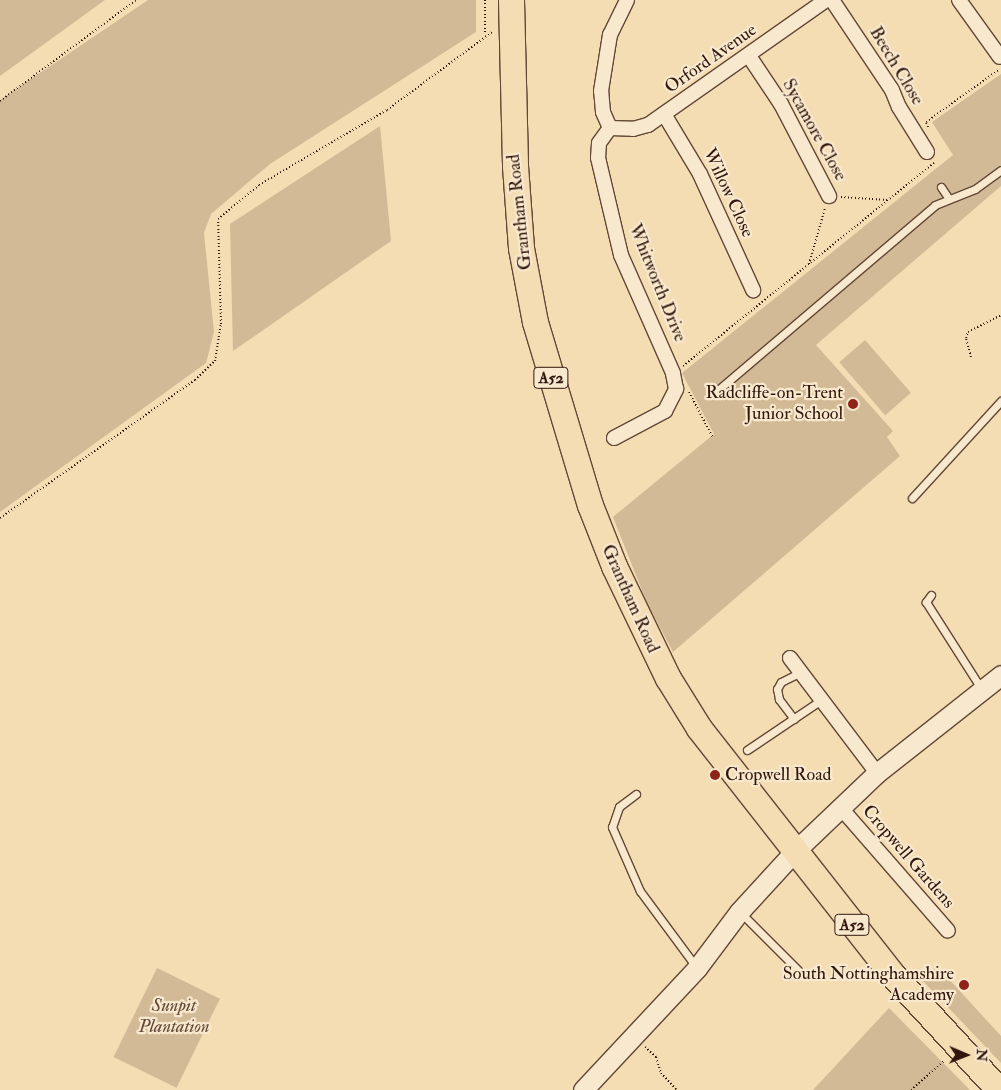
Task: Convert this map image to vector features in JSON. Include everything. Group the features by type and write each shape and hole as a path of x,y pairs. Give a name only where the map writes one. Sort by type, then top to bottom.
{"highway":[{"name":"Grantham Road","path":"511,0 515,166 521,248 535,322 590,505 641,626 668,678 699,728 794,852 891,973 999,1090"}],"street":[{"path":"610,128 601,91 610,35 627,0"},
{"name":"Orford Avenue","path":"610,128 642,128 749,56 826,0"},
{"name":"Beech Close","path":"832,0 892,90 931,155"},
{"path":"959,0 1000,63"},
{"name":"Sycamore Close","path":"749,56 781,104 829,196"},
{"name":"Willow Close","path":"664,114 700,174 753,290"},
{"name":"Whitworth Drive","path":"610,128 599,143 598,158 615,234 675,372 676,389 665,411 614,438"},
{"path":"790,658 877,773"},
{"path":"583,1090 697,968 739,912 794,852 877,773 1001,675"},
{"name":"Cropwell Gardens","path":"840,807 948,931"}],"lane":[{"path":"718,390 934,205 975,189 1001,170"},
{"path":"941,187 949,199"},
{"path":"912,498 1001,401"},
{"path":"931,595 926,602 982,690"},
{"path":"794,718 779,699 777,689 781,682 801,672"},
{"path":"747,750 821,700"},
{"path":"636,794 619,807 612,827 640,891 697,968"},
{"path":"739,912 798,970"}],"path":[{"path":"0,101 136,0"},
{"path":"0,518 195,380 215,361 221,324 218,219 259,184 387,110 457,60 485,34 484,0"},
{"path":"931,134 926,122 1000,63"},
{"path":"712,436 675,372 934,164 931,155"},
{"path":"808,265 829,196 888,200"},
{"path":"971,357 966,338 968,332 1001,315"},
{"path":"634,1037 656,1057 661,1073 677,1090"},
{"path":"912,1090 960,1047"}],"green space":[{"path":"0,0 105,0 0,76"},
{"path":"148,0 476,0 476,32 270,164 211,214 204,233 214,332 206,363 0,512 0,100"},
{"name":"Radcliffe-on-Trent Junior School","path":"1001,74 1001,186 816,345 893,431 887,437 900,456 673,652 647,603 613,517 714,434 682,373 953,155 932,122"},
{"path":"380,126 391,241 233,351 230,224"},
{"path":"865,340 911,393 885,415 839,362"},
{"path":"937,966 1001,1036 1001,1063 922,980"},
{"name":"Sunpit Plantation","path":"157,968 220,999 177,1088 114,1057"},
{"path":"889,1008 970,1090 813,1090"}],"place":[{"name":"Radcliffe-on-Trent Junior School","path":"853,404"},
{"name":"Cropwell Road","path":"715,775"},
{"name":"South Nottinghamshire Academy","path":"964,985"}]}
